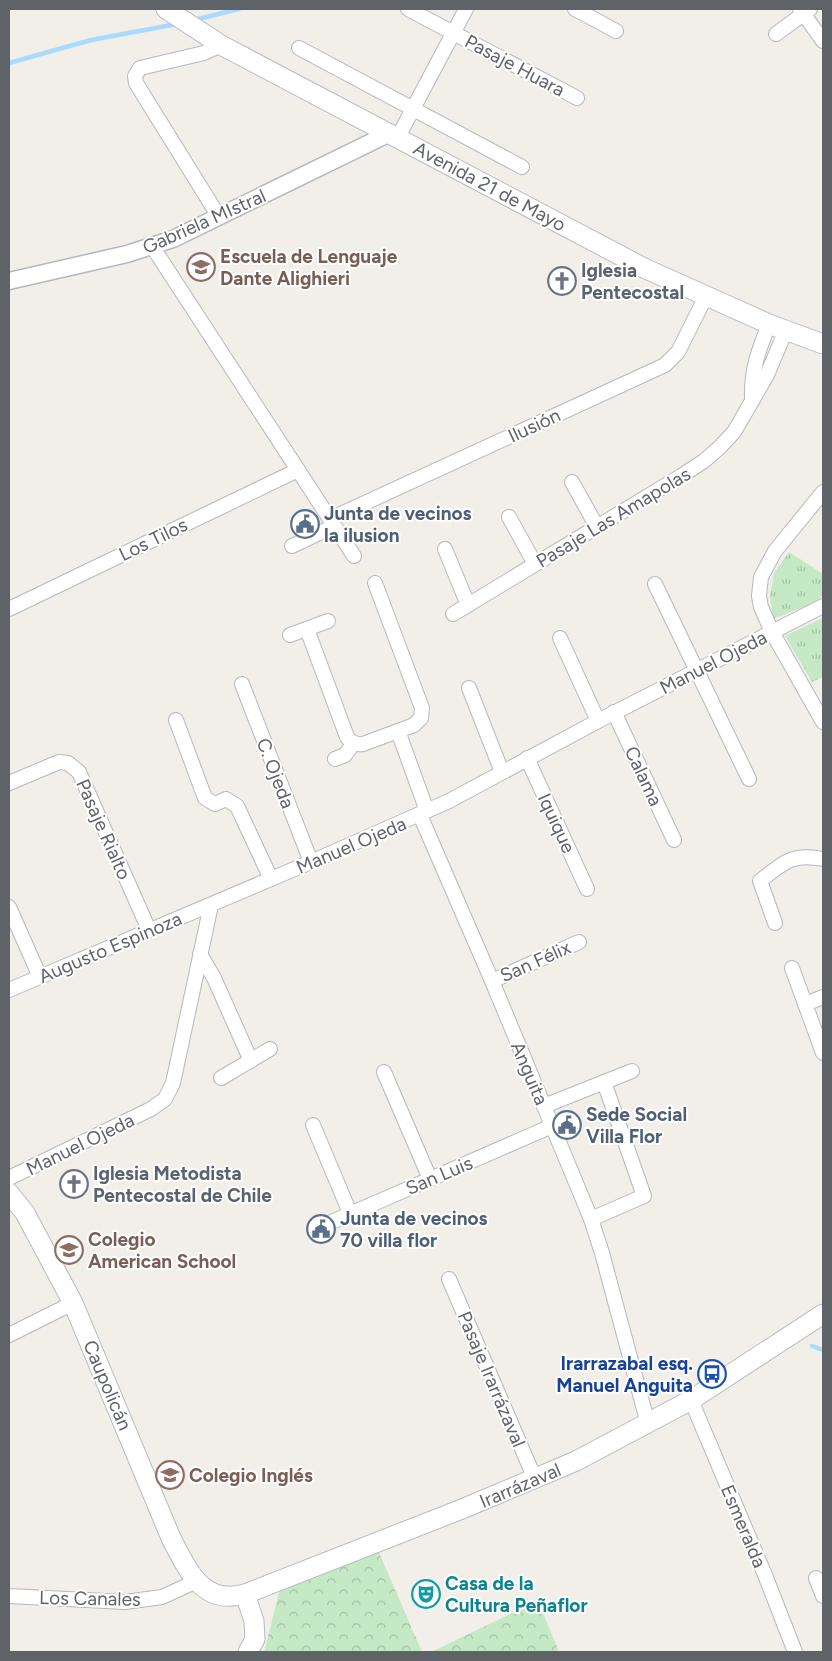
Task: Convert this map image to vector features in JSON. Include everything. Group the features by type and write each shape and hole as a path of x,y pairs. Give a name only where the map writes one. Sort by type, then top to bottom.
{"main road":[{"name":"Avenida 21 de Mayo","path":"171,12 221,45 646,269 777,327 823,344"},
{"name":"Caupolicán","path":"9,1193 25,1213 74,1303 171,1538 182,1560 197,1581"},
{"name":"Irarrázaval","path":"197,1581 208,1592 220,1597 245,1594 535,1479 576,1461 691,1400 823,1314"},
{"path":"245,1594 254,1621 255,1639 248,1652"}],"street":[{"name":"Pasaje Huara","path":"408,9 577,98"},
{"path":"394,135 413,108 466,9"},
{"path":"575,9 616,30"},
{"path":"776,34 804,10 823,41"},
{"path":"219,217 136,83 134,76 140,68 204,53 221,45"},
{"name":"Avenida 21 de Mayo","path":"300,48 522,167"},
{"name":"Gabriela MIstral","path":"9,281 127,254 152,246 219,217 394,135"},
{"path":"152,246 354,556"},
{"name":"Ilusión","path":"292,546 332,522 665,365 678,352 706,296"},
{"name":"Pasaje Las Amapolas","path":"453,614 681,476 704,461 720,447 734,432 746,413 752,398 753,372 756,358 777,327"},
{"name":"Los Tilos","path":"9,608 298,470"},
{"path":"572,482 597,527"},
{"path":"823,492 782,540 764,570 759,585 761,607 772,632 823,722"},
{"path":"509,517 535,564"},
{"path":"445,550 468,605"},
{"path":"308,629 347,737 354,744 363,744 418,722 421,718 422,708 375,583"},
{"path":"655,584 749,780"},
{"name":"Manuel Ojeda","path":"9,1178 151,1109 165,1099 173,1083 211,905 466,793 614,712 823,606"},
{"path":"290,635 328,621"},
{"path":"560,638 598,721"},
{"name":"C. Ojeda","path":"242,684 311,862"},
{"path":"469,688 502,772"},
{"name":"Calama","path":"614,712 674,840"},
{"path":"176,720 205,798 215,804 226,799 237,806 271,879"},
{"name":"Anguita","path":"398,731 424,813 588,1213 602,1253 648,1424"},
{"path":"335,759 345,755 354,744"},
{"name":"Iquique","path":"527,758 587,888"},
{"name":"Pasaje Rialto","path":"9,783 59,762 68,763 80,772 149,930"},
{"path":"775,923 760,881 784,862 799,856 823,859"},
{"name":"Augusto Espinoza","path":"9,990 211,905"},
{"path":"9,907 40,976"},
{"name":"San Félix","path":"492,981 580,942"},
{"path":"200,954 214,978 250,1061"},
{"path":"792,968 823,1053"},
{"path":"805,1004 823,997"},
{"path":"221,1078 270,1049"},
{"path":"544,1106 632,1071"},
{"path":"384,1072 430,1179"},
{"path":"588,1213 644,1196 604,1082"},
{"path":"313,1125 350,1214"},
{"name":"San Luis","path":"327,1224 552,1126"},
{"name":"Pasaje Irarrázaval","path":"448,1279 535,1479"},
{"path":"9,1335 74,1303"},
{"name":"Esmeralda","path":"691,1400 795,1652"},
{"path":"816,1578 823,1596"},
{"name":"Los Canales","path":"9,1596 125,1602 162,1596 197,1581"}],"green space":[{"path":"789,552 823,574 823,596 811,604 773,619 770,596 774,573"},
{"path":"823,618 823,677 812,682 785,636"},
{"path":"378,1550 422,1652 264,1652 280,1589"},
{"path":"538,1601 559,1652 431,1652"}],"waterway":[{"path":"194,20 239,9"},
{"path":"9,63 91,40 177,24"},
{"path":"812,1346 823,1350"}],"place":[{"name":"Escuela de Lenguaje Dante Alighieri","path":"201,267"},
{"name":"Iglesia Pentecostal","path":"562,281"},
{"name":"Junta de vecinos la ilusion","path":"305,524"},
{"name":"Sede Social Villa Flor","path":"567,1125"},
{"name":"Iglesia Metodista Pentecostal de Chile","path":"74,1184"},
{"name":"Junta de vecinos 70 villa flor","path":"321,1229"},
{"name":"Colegio American School","path":"69,1250"},
{"name":"Irarrazabal esq. Manuel Anguita","path":"712,1374"},
{"name":"Colegio Inglés","path":"170,1475"},
{"name":"Casa de la Cultura Peñaflor","path":"426,1594"}]}
